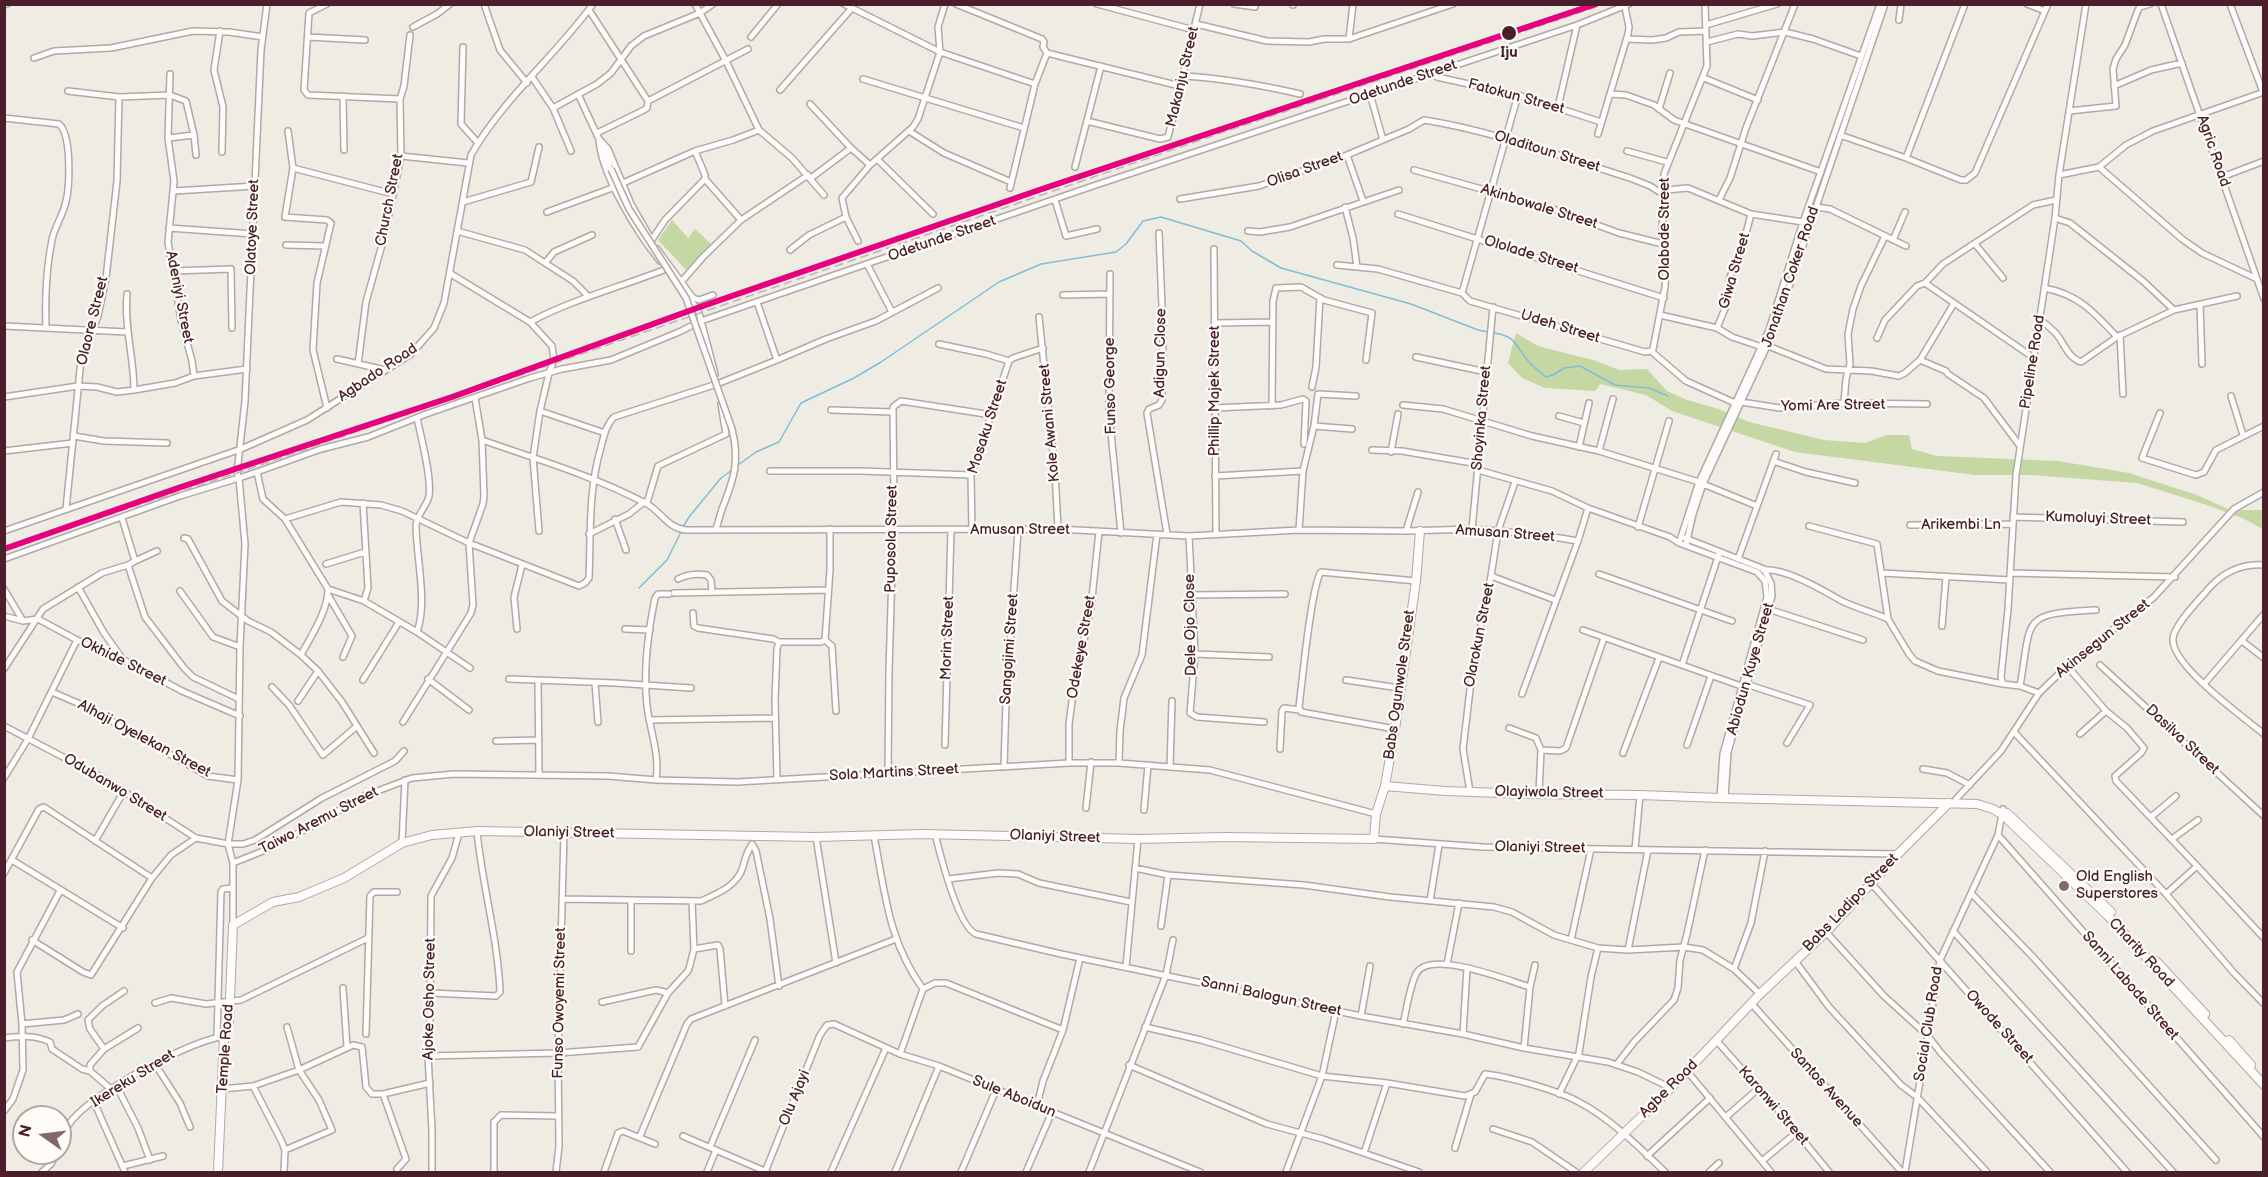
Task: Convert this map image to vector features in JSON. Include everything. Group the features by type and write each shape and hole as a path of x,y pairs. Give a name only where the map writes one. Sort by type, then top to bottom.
{"street":[{"name":"Olatoye Street","path":"241,449 263,37 267,4"},
{"path":"327,4 309,13 305,93 308,95 400,99"},
{"path":"413,27 450,4"},
{"path":"484,4 500,50 527,83"},
{"name":"Agbado Road","path":"5,531 241,449 307,420 411,354 434,328 444,303 451,274 468,163 478,143 593,4"},
{"path":"695,4 726,61 759,130 792,158 824,195"},
{"path":"553,108 611,73 631,46 644,36 700,13 713,4"},
{"path":"751,37 778,4"},
{"path":"844,4 940,52 1035,84"},
{"path":"858,241 842,204 844,193 870,165 909,131 918,119 940,52 938,27 945,4"},
{"path":"956,4 1042,39 1047,53 1180,86"},
{"path":"1097,4 1268,41 1309,42 1323,39 1349,39 1450,5"},
{"name":"Makanju Street","path":"1087,122 1164,139 1170,133 1200,4"},
{"path":"1233,4 1255,7"},
{"path":"1349,39 1353,4"},
{"name":"Olabode Street","path":"1651,351 1664,298 1666,265 1662,227 1666,193 1663,180 1667,162 1704,78 1708,56 1705,4"},
{"path":"1627,39 1666,38 1679,32 1706,28 1777,4"},
{"path":"1719,200 1730,178 1795,4"},
{"name":"Jonathan Coker Road","path":"1738,403 1760,346 1764,343 1769,330 1803,222 1880,4"},
{"name":"Jonathan Coker Road","path":"1680,540 1701,483 1738,403 1768,346 1885,4"},
{"path":"1899,20 1901,4"},
{"path":"1906,158 1965,4"},
{"path":"2027,4 2045,11"},
{"path":"1840,135 1966,180 1975,173 2048,4"},
{"name":"Pipeline Road","path":"2003,684 2001,677 2016,475 2086,4"},
{"path":"2069,111 2116,106 2113,69 2116,59 2126,45 2138,10 2150,4"},
{"name":"Agric Road","path":"2161,4 2264,298"},
{"path":"2059,175 2099,167 2136,139 2200,113 2263,92 2230,4"},
{"path":"1598,134 1627,39 1629,27 1627,6"},
{"name":"Odetunde Street","path":"257,472 321,449 368,437 549,373 611,360 701,321 1577,25 1627,6"},
{"path":"780,90 851,9"},
{"path":"589,10 648,101 647,108 598,136"},
{"path":"1558,107 1577,25"},
{"path":"34,58 54,51 111,48 193,31 220,31 263,37"},
{"path":"220,31 214,70 223,107 222,152"},
{"path":"1707,42 1738,34 1752,36 1785,33 1813,39 1861,56"},
{"name":"Church Street","path":"358,364 366,302 385,234 401,156 400,99 404,86 410,35"},
{"path":"309,37 365,40"},
{"path":"463,47 461,124 478,143"},
{"path":"648,101 748,49"},
{"path":"909,131 944,153 1011,185 1035,84 1047,53"},
{"path":"2114,86 2151,70 2182,63"},
{"path":"1075,167 1101,66"},
{"name":"Fatokun Street","path":"1432,73 1437,77 1518,95 1601,122"},
{"path":"1659,109 1670,73"},
{"name":"Adeniyi Street","path":"170,74 168,138 174,191 168,242 181,320 194,376"},
{"path":"1182,76 1252,83 1300,94"},
{"path":"532,77 553,108 571,151"},
{"path":"1704,78 1758,100"},
{"path":"862,79 1024,128"},
{"path":"68,91 119,97 170,95 186,101 196,155"},
{"path":"578,94 629,209 686,298 732,429 736,446 733,482 716,529"},
{"path":"1370,94 1383,140"},
{"path":"1610,94 1626,95 1654,105 1668,117 1821,172"},
{"path":"1336,265 1378,269 1462,293 1518,95"},
{"path":"344,96 344,150"},
{"name":"Olaore Street","path":"66,509 81,360 98,316 107,268 117,181 119,97"},
{"path":"810,104 870,165"},
{"path":"4,118 59,124 64,129 67,147 68,190 65,206 51,241 46,277 46,328"},
{"name":"Olisa Street","path":"1180,199 1258,186 1347,155 1409,129 1424,120"},
{"name":"Oladitoun Street","path":"1424,120 1458,126 1504,139 1630,178 1666,193"},
{"path":"623,183 695,151 759,130"},
{"path":"288,131 293,168 285,216 329,221 331,226 324,246 317,283 313,350 327,408"},
{"path":"168,138 194,135"},
{"path":"598,136 608,149 631,204 651,241 696,300 713,296"},
{"path":"589,534 646,503 658,466 726,434 717,384 696,306 691,303 637,231 600,153 598,136"},
{"path":"463,202 531,182 539,147"},
{"path":"682,281 741,220 851,148"},
{"path":"695,151 705,179 741,220"},
{"path":"1627,151 1667,162"},
{"path":"1347,155 1363,201"},
{"path":"401,156 468,163"},
{"path":"877,159 933,214"},
{"path":"2222,177 2264,161"},
{"path":"2099,167 2182,239 2221,263 2257,279"},
{"path":"293,168 393,194"},
{"name":"Akinbowale Street","path":"1414,170 1556,210 1619,233 1663,244"},
{"path":"651,241 664,220 705,179"},
{"path":"174,191 255,186"},
{"path":"547,212 615,187"},
{"path":"1666,193 1688,188 1751,214 1803,222"},
{"path":"1248,231 1260,232 1290,227 1399,190"},
{"path":"1055,200 1066,237 1097,229"},
{"path":"1877,338 1885,320 1917,286 1924,283 1943,264 2034,205 2056,200"},
{"path":"1345,207 1357,267"},
{"path":"1816,207 1830,209 1906,246"},
{"path":"1893,240 1905,212"},
{"name":"Ololade Street","path":"1398,213 1664,298"},
{"name":"Giwa Street","path":"1717,327 1726,306 1730,277 1741,253 1751,214"},
{"path":"790,250 809,235 846,217"},
{"path":"2055,218 2070,223 2143,281 2174,310"},
{"path":"169,228 253,234"},
{"path":"457,231 518,247 546,262 573,281 588,296"},
{"name":"Adigun Close","path":"1159,233 1163,332 1162,400 1159,405 1149,409 1147,413 1167,534"},
{"path":"546,262 554,252 592,235"},
{"path":"1844,403 1850,364 1848,334 1853,309 1861,286 1885,236"},
{"path":"1975,244 2003,278"},
{"path":"286,245 324,246"},
{"name":"Phillip Majek Street","path":"1214,249 1216,534"},
{"path":"867,264 892,312"},
{"path":"173,271 231,269 232,328"},
{"path":"530,322 547,312 588,296 615,289 666,269"},
{"path":"451,274 530,322 552,346 554,360 540,411 533,458 539,531"},
{"name":"Funso George","path":"1110,274 1109,413 1121,533"},
{"path":"1924,283 2034,358"},
{"path":"1272,406 1274,291 1279,286 1301,287 1320,298 1372,313 1366,360"},
{"path":"285,519 331,504 363,503 402,511 522,565 579,586 585,584 588,578 592,480 605,433 609,422 614,417 717,384 892,312 938,288"},
{"path":"2044,288 2061,291 2074,297 2119,336 2122,394"},
{"name":"Udeh Street","path":"1462,293 1470,301 1645,352 1651,351"},
{"path":"127,294 127,332 134,390"},
{"path":"1063,295 1110,294"},
{"path":"2040,319 2053,330 2063,347 2077,362 2081,362 2119,336 2174,310 2237,296"},
{"path":"1312,387 1316,367 1320,298"},
{"path":"757,302 777,360"},
{"path":"1768,346 1826,369 1905,374 1920,360 1953,304"},
{"path":"2200,305 2202,364"},
{"name":"Shoyinka Street","path":"1472,529 1493,307"},
{"path":"1660,315 1717,327 1732,337 1760,346"},
{"name":"Kole Awani Street","path":"1039,317 1058,529"},
{"path":"1216,323 1273,322"},
{"path":"4,326 127,332"},
{"path":"939,344 1010,361 1043,348"},
{"name":"Yomi Are Street","path":"1651,351 1686,381 1738,403 1780,408 1844,403 1927,404"},
{"path":"1416,357 1486,372"},
{"path":"337,359 385,370"},
{"path":"1920,360 1946,371 1984,398 2020,446"},
{"name":"Mosaku Street","path":"972,530 971,475 1010,361"},
{"path":"4,397 78,386 117,392 175,383 194,376 247,369"},
{"path":"1299,530 1303,471 1319,393 1356,396"},
{"path":"2231,396 2243,435"},
{"path":"403,722 428,679 468,620 473,605 469,543 483,504 482,440 474,398"},
{"path":"1214,408 1272,406 1303,399 1306,401 1304,444"},
{"path":"1599,451 1613,399"},
{"path":"831,410 892,412 896,403 901,401 992,415"},
{"path":"1579,447 1589,403"},
{"path":"1403,405 1435,407 1532,436 1599,451 1701,483 1757,506"},
{"path":"540,411 605,433"},
{"name":"Puposola Street","path":"888,772 894,529 892,412"},
{"path":"2160,413 2142,458 2196,475 2204,472 2216,450 2264,426"},
{"path":"1391,452 1398,414"},
{"path":"1559,416 1584,423"},
{"path":"417,418 429,483 429,496 417,519 420,580 420,617 417,632"},
{"path":"1638,527 1669,421"},
{"path":"1314,426 1352,429"},
{"path":"4,452 74,439 167,443"},
{"name":"Amusan Street","path":"482,440 592,480 646,503 676,528 686,530 1018,531 1058,529 1189,536 1299,530 1472,529 1552,536 1578,541"},
{"path":"233,925 233,861 228,846 238,780 240,647 245,544 237,468 241,449"},
{"path":"1372,450 1402,451 1478,467 1515,482 1552,491 1638,527 1687,542 1762,571 1807,582 1824,589 1840,600 1888,619"},
{"path":"1738,561 1776,454"},
{"path":"1773,462 1855,483"},
{"path":"770,471 971,475"},
{"path":"1215,476 1303,471"},
{"path":"4,559 180,496 257,472 263,499 285,519 319,571 352,636 343,657"},
{"name":"Olarokun Street","path":"1470,792 1463,749 1465,717 1498,531 1515,482"},
{"name":"Jonathan Coker Road","path":"1687,542 1701,483"},
{"path":"1406,531 1418,492"},
{"name":"Akinsegun Street","path":"1952,801 2001,751 2039,693 2067,666 2154,597 2175,577 2234,509 2264,492"},
{"path":"363,503 368,588 364,601"},
{"path":"1522,694 1588,508"},
{"name":"Kumoluyi Street","path":"2013,517 2183,522"},
{"path":"122,518 135,561"},
{"path":"615,519 626,550"},
{"name":"Arikembi Ln","path":"1910,525 2012,524"},
{"path":"1809,526 1877,544 1888,619 1909,654 1923,666 1950,674 2020,686 2039,693"},
{"path":"825,640 830,529"},
{"name":"Morin Street","path":"945,746 951,530"},
{"name":"Sangojimi Street","path":"1004,767 1018,531"},
{"name":"Babs Ogunwole Street","path":"1374,839 1376,814 1385,786 1395,729 1416,582 1420,531"},
{"name":"Odekeye Street","path":"1069,763 1069,724 1074,686 1091,607 1099,532"},
{"path":"1119,763 1119,731 1124,698 1142,655 1157,534"},
{"name":"Dele Ojo Close","path":"1189,536 1195,654 1190,713 1197,717 1264,722"},
{"path":"183,538 188,539 222,601 241,616 271,632 318,671 374,753"},
{"path":"4,669 43,609 102,573 128,565 157,551"},
{"path":"326,564 365,552"},
{"path":"1682,665 1719,554"},
{"path":"128,565 145,617 184,668 193,677 239,699"},
{"path":"517,629 514,597 522,565"},
{"path":"2264,565 2240,567 2218,579 2174,632 2173,639 2178,656 2191,673 2264,734"},
{"name":"Abiodun Kuye Street","path":"1744,686 1772,591 1770,579 1762,571"},
{"name":"Abiodun Kuye Street","path":"1721,796 1728,752 1767,597 1762,571"},
{"path":"1300,710 1313,602 1321,572 1416,582"},
{"path":"1882,573 2010,580"},
{"path":"2010,573 2175,577"},
{"path":"1599,574 1732,621"},
{"path":"678,579 686,575 707,575 711,580 712,592"},
{"path":"1491,576 1555,600"},
{"path":"1942,626 1947,577"},
{"path":"78,587 104,633 122,659"},
{"path":"4,589 23,621"},
{"path":"656,780 656,749 649,720 645,685 655,597 658,594 671,593 828,590"},
{"path":"180,591 213,637 240,647"},
{"path":"328,592 364,601 417,632 471,668"},
{"path":"301,655 316,628 328,592"},
{"path":"1191,595 1285,594"},
{"path":"1768,609 1863,640"},
{"path":"2020,686 2029,630 2039,617 2056,612 2096,610"},
{"path":"693,613 694,626 698,628 773,639 779,642 821,642 825,640"},
{"path":"2204,684 2264,614"},
{"path":"4,616 23,621 38,619"},
{"name":"Okhide Street","path":"38,619 182,691 240,716"},
{"path":"363,680 399,622"},
{"path":"625,629 650,630"},
{"path":"1582,630 1711,676 1810,705 1787,743"},
{"path":"1541,750 1560,751 1566,748 1604,638"},
{"path":"4,778 28,739 77,640"},
{"path":"825,640 832,646 836,711"},
{"path":"2242,641 2264,658"},
{"path":"777,779 777,649 779,642"},
{"path":"1195,654 1269,657"},
{"path":"1623,753 1659,658"},
{"name":"Dasilva Street","path":"2100,664 2264,816"},
{"path":"2067,666 2106,711 2127,728 2144,748 2115,776 2116,781 2264,938"},
{"path":"298,701 318,671"},
{"path":"1687,745 1711,676"},
{"path":"428,679 469,710"},
{"path":"509,679 691,688"},
{"path":"1346,680 1400,688"},
{"path":"538,681 539,775"},
{"path":"595,683 598,722"},
{"path":"272,687 289,705 323,755 357,726"},
{"name":"Alhaji Oyelekan Street","path":"52,692 87,707 208,776 238,780"},
{"path":"1170,767 1173,701"},
{"path":"1280,748 1284,708 1300,710 1306,715 1395,729"},
{"path":"2080,734 2106,711"},
{"path":"649,720 776,718"},
{"name":"Odubanwo Street","path":"4,726 67,758 124,791 196,838 228,846"},
{"path":"1509,728 1536,738 1541,750 1539,794"},
{"path":"2014,732 2166,894 2264,1004"},
{"path":"496,741 539,740"},
{"path":"228,846 255,840 321,798 395,761 404,751"},
{"path":"1086,808 1091,762"},
{"name":"Sola Martins Street","path":"405,780 454,774 608,776 737,782 1091,762 1210,770 1376,814"},
{"path":"1144,810 1148,765"},
{"path":"1923,770 1947,773 1970,785"},
{"path":"402,843 405,780"},
{"name":"Taiwo Aremu Street","path":"233,861 263,851 364,796 405,780"},
{"name":"Olayiwola Street","path":"1385,786 1539,794 1952,801"},
{"path":"95,841 124,791"},
{"path":"1635,849 1640,795"},
{"path":"2151,817 2176,796"},
{"name":"Charity Road","path":"1952,801 1983,805 2003,812 2105,906 2264,1079"},
{"name":"Babs Ladipo Street","path":"1751,1003 1826,932 1898,854 1952,801"},
{"path":"4,873 42,807 152,878"},
{"name":"Charity Road","path":"2003,812 2107,915 2264,1085"},
{"name":"Social Club Road","path":"1904,1173 1940,960 1998,835 2003,812"},
{"path":"2172,839 2198,820"},
{"path":"431,993 496,996 500,992 499,962 480,863 477,831"},
{"name":"Olaniyi Street","path":"233,925 273,902 299,897 344,878 402,843 421,837 477,831 816,837 935,834 1138,839 1225,837 1374,839 1439,845 1898,854"},
{"name":"Ajoke Osho Street","path":"432,1173 428,1056 431,993 431,896 452,858 459,833"},
{"name":"Funso Owoyemi Street","path":"556,1173 564,834"},
{"name":"Sanni Balogun Street","path":"935,834 948,879 971,932 1336,1011 1617,1064 1671,1088"},
{"path":"562,899 701,901 718,894 734,883 741,873 752,845 752,835"},
{"name":"Sanni Labode Street","path":"1998,835 2264,1137"},
{"path":"874,836 887,908 896,939 923,989"},
{"path":"816,837 836,963"},
{"path":"32,940 90,975 123,928 152,878 171,855 196,838"},
{"path":"1126,967 1138,839"},
{"path":"752,845 756,851 770,919 779,986"},
{"path":"1430,901 1439,845"},
{"path":"1571,940 1591,849"},
{"path":"1628,950 1648,850"},
{"path":"1617,1064 1634,1042 1674,1000 1705,850"},
{"path":"1734,969 1751,922 1765,851"},
{"path":"12,860 123,928"},
{"path":"2166,894 2197,866"},
{"path":"1135,868 1168,875 1304,885 1494,907 1512,912 1554,935 1598,948 1628,950 1684,947 1704,950 1734,969 1760,994"},
{"path":"948,879 998,873 1018,874 1040,883 1131,902"},
{"path":"1161,926 1168,875"},
{"name":"Owode Street","path":"1871,883 2127,1173"},
{"path":"220,1036 218,961 221,892 223,889 233,888"},
{"path":"4,1111 13,1100 23,1070 17,972 60,891"},
{"path":"366,1034 368,938 372,893 397,892"},
{"path":"1971,893 2033,957 2216,1160"},
{"path":"631,901 631,951"},
{"path":"428,1056 558,1053 639,1047 668,993 688,971 694,949 692,901"},
{"path":"1447,964 1459,903"},
{"name":"Temple Road","path":"218,1173 222,1089 220,1036 229,1022 233,925"},
{"path":"1953,931 2173,1173"},
{"path":"1826,932 1884,996 1927,1035 2050,1173"},
{"path":"156,1003 171,998 206,1004 241,1000 368,938"},
{"path":"640,1136 687,1024 696,1017 896,939"},
{"path":"1089,1173 1129,1065 1166,975 1173,940"},
{"path":"694,949 718,945 725,1006"},
{"path":"1559,1094 1577,1058 1598,948"},
{"path":"1037,1105 1043,1081 1063,1030 1080,957"},
{"path":"1795,961 1829,1007 1987,1173"},
{"path":"1404,1024 1416,974 1424,966 1447,964 1530,987"},
{"path":"1524,1048 1530,987 1535,965"},
{"path":"1361,1016 1370,966"},
{"path":"1463,1034 1467,968"},
{"path":"900,1054 923,989 935,983 946,983 1063,1030"},
{"path":"343,988 347,1047"},
{"path":"602,1002 656,990 668,993"},
{"path":"104,1049 90,1029 88,1020 102,1006 124,991"},
{"name":"Agbe Road","path":"1584,1173 1671,1088 1751,1003"},
{"name":"Santos Avenue","path":"1751,1003 1904,1173"},
{"path":"1287,1173 1322,1076 1336,1011"},
{"path":"4,1038 22,1030 64,1020 78,1014"},
{"name":"Sule Aboidun","path":"827,1025 834,1024 900,1054 939,1066 1200,1173"},
{"name":"Olu Ajayi","path":"766,1172 820,1035 827,1025"},
{"path":"285,1150 332,1130 319,1101 299,1070 287,1027"},
{"path":"1145,1027 1201,1040 1322,1076 1387,1083 1465,1096 1471,1094"},
{"path":"90,1071 90,1065 104,1049 138,1028"},
{"path":"22,1030 50,1042 52,1049 114,1088 138,1128 150,1160"},
{"name":"Ikereku Street","path":"72,1120 114,1088 155,1064 191,1045 220,1036"},
{"path":"707,1173 713,1149 755,1040"},
{"name":"Karonwi Street","path":"1716,1040 1797,1132 1829,1173"},
{"path":"222,1089 253,1086 299,1070 353,1045 362,1047 368,1092 372,1094 383,1094 430,1083"},
{"path":"831,1173 886,1048"},
{"path":"155,1064 180,1103 190,1127"},
{"path":"1129,1065 1267,1124 1364,1153 1417,1172"},
{"path":"895,1173 939,1066"},
{"path":"1687,1071 1771,1173"},
{"path":"1455,1148 1471,1094 1486,1074 1559,1094 1579,1102 1608,1121 1665,1173"},
{"path":"1364,1153 1387,1083"},
{"path":"253,1086 285,1150 284,1173"},
{"path":"1726,1117 1760,1089"},
{"path":"961,1173 996,1090"},
{"path":"383,1094 406,1159 397,1168"},
{"path":"1647,1156 1710,1098"},
{"path":"94,1102 124,1169 163,1156"},
{"path":"1026,1173 1052,1112"},
{"path":"494,1173 494,1122 496,1118 501,1115 558,1116"},
{"path":"1493,1129 1532,1142 1576,1173"},
{"path":"604,1173 618,1133 624,1131 655,1144"},
{"path":"1762,1161 1797,1132"},
{"path":"683,1136 766,1172"},
{"path":"1709,1173 1719,1163"}],"green space":[{"path":"672,220 688,238 695,229 711,244 686,270 658,240"},
{"path":"1516,333 1538,346 1593,360 1619,370 1647,369 1667,391 1749,422 1824,440 1865,443 1886,435 1909,435 1912,449 1937,456 2058,461 2129,473 2197,495 2230,510 2263,510 2263,529 2242,518 2204,504 2137,483 2031,475 1975,475 1795,452 1672,411 1646,395 1600,384 1595,391 1545,388 1522,378 1508,363"}],"waterway":[{"path":"738,465 756,452 779,442 801,403 854,378 881,362 999,282 1041,264 1116,252 1126,244 1143,221 1161,217 1241,241 1252,251 1281,268 1411,304 1478,330 1489,332"},
{"path":"1494,333 1512,340 1529,362 1546,377 1564,368 1580,366 1615,385 1649,388 1668,396"},
{"path":"683,527 721,478 732,470"},
{"path":"639,588 667,560 681,532"}],"railway":[{"path":"4,549 237,473 1218,134 1605,4"}],"transit line":[{"path":"4,549 178,488 452,397 697,308 1042,189 1596,4"}],"place":[{"name":"Iju","path":"1509,33"},
{"name":"Old English Superstores","path":"2064,886"}]}
